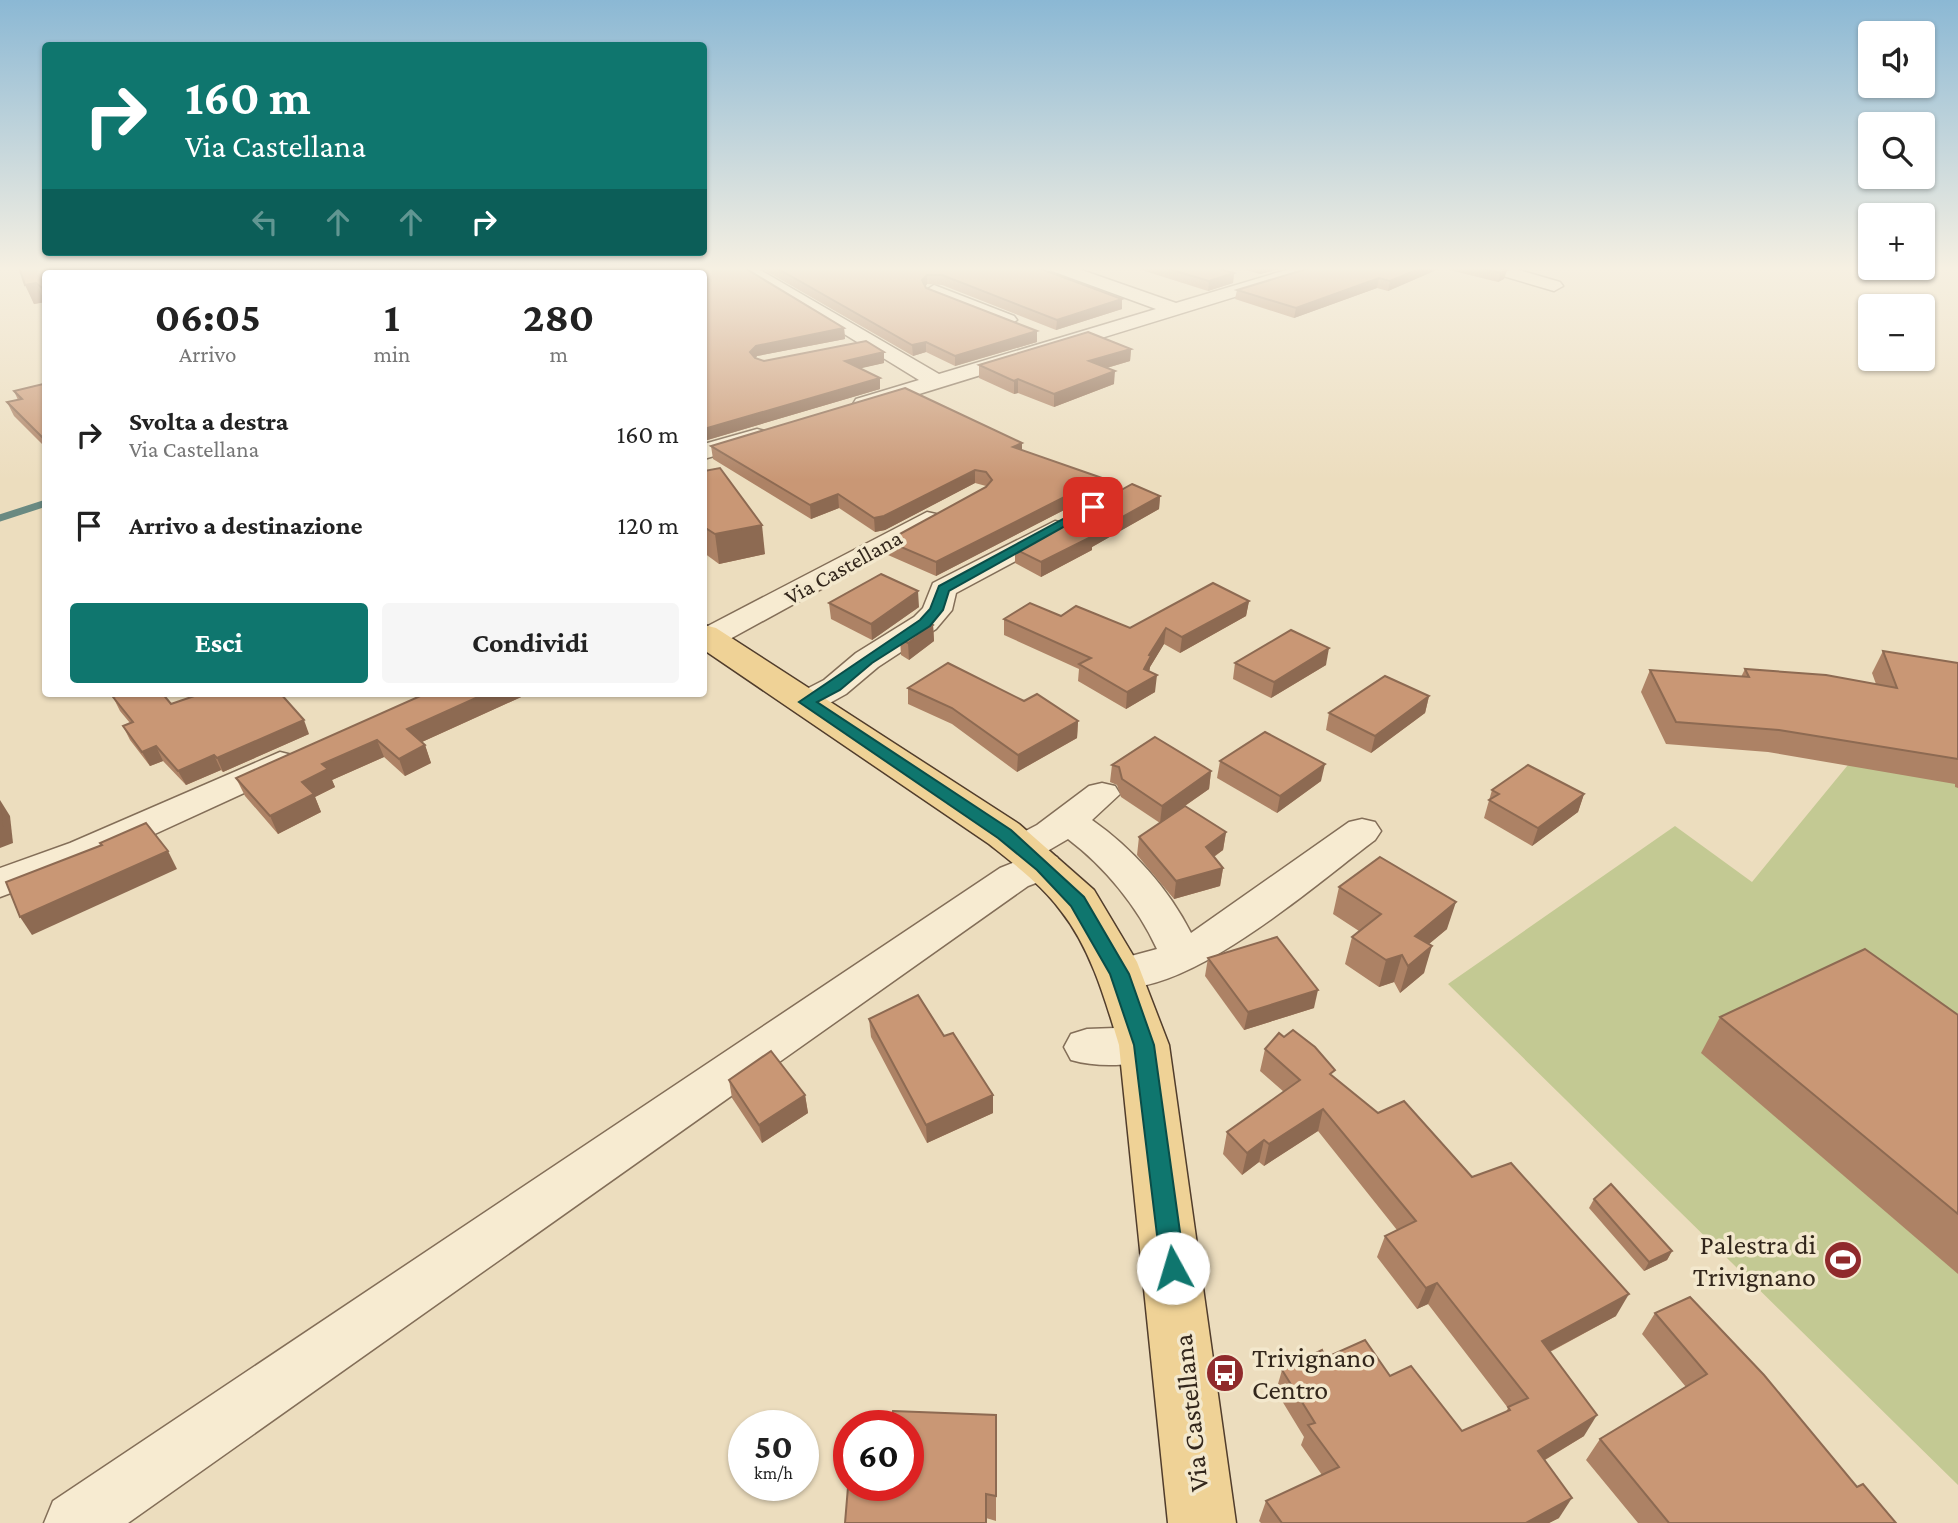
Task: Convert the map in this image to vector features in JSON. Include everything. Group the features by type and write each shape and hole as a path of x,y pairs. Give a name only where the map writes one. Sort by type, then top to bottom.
{"main road":[{"name":"Via Castellana","path":"707,641 807,702 942,791 1033,857 1077,901 1120,974 1144,1045 1164,1187 1202,1523"}],"street":[{"path":"860,338 937,382"},
{"path":"1053,338 1065,343"},
{"path":"846,410 1081,338"},
{"path":"842,348 868,343"},
{"path":"710,448 783,429"},
{"name":"Via Castellana","path":"707,641 952,506"},
{"path":"807,702 835,687 867,660 925,623 937,610 943,589 1082,514"},
{"path":"0,883 83,852 313,748"},
{"path":"75,1523 1014,877 1068,820 1102,794"},
{"path":"1068,820 1107,849 1163,918 1181,956"},
{"path":"1120,974 1157,966 1201,947 1362,831"},
{"path":"1087,1047 1144,1045"}],"green space":[{"name":"Palestra di Trivignano","path":"1925,671 1958,684 1958,1485 1448,984 1675,826 1752,882"}],"building":[{"path":"707,338 795,338 756,346 750,352 755,358 764,361 866,341 884,352 845,361 880,378 707,428"},
{"path":"900,338 1014,338 955,356 926,342 912,345"},
{"path":"1068,338 1103,338 1131,349 1089,361 1115,371 1054,394 1018,379 1014,381 979,365"},
{"path":"42,384 42,437 7,402 22,399 14,391"},
{"path":"905,388 1022,443 1013,447 1102,478 936,562 887,541 986,487 992,480 986,472 975,470 884,516 874,518 838,494 810,505 711,446"},
{"path":"720,468 762,525 715,534 707,529 707,470"},
{"path":"1132,484 1160,496 1090,535 1093,536 1041,562 1015,549"},
{"path":"881,574 918,591 871,624 829,603"},
{"path":"1213,583 1249,601 1182,637 1166,628 1149,655 1151,656 1144,669 1157,675 1127,692 1079,664 1091,658 1004,619 1030,603 1061,616 1076,606 1130,628"},
{"path":"928,621 933,625 908,643 900,639"},
{"path":"1291,630 1329,648 1274,682 1235,663"},
{"path":"1883,651 1958,663 1958,759 1779,730 1676,722 1650,670 1749,677 1745,669 1826,675 1897,688"},
{"path":"948,663 1024,701 1037,694 1078,721 1018,755 952,708 908,688"},
{"path":"1385,676 1429,696 1375,736 1329,713"},
{"path":"113,697 165,697 171,704 191,697 284,697 304,720 217,758 214,755 178,771 156,746 142,752 123,726 133,722"},
{"path":"418,697 478,697 407,729 425,745 399,759 377,740 322,764 328,769 302,782 314,794 270,816 236,778"},
{"path":"1265,732 1325,764 1280,796 1220,761"},
{"path":"1155,737 1211,771 1162,806 1122,779 1119,767 1112,765"},
{"path":"1528,765 1584,794 1538,828 1489,800 1499,794 1492,790"},
{"path":"1185,806 1226,832 1206,847 1223,868 1176,881 1139,837"},
{"path":"146,823 168,851 20,917 6,882 102,845 100,843"},
{"path":"1380,857 1456,902 1415,936 1432,946 1408,966 1402,955 1386,960 1352,937 1381,914 1339,887"},
{"path":"1277,937 1318,990 1248,1012 1208,958"},
{"path":"1865,949 1958,1015 1958,1214 1720,1017"},
{"path":"918,995 944,1036 953,1033 993,1095 926,1125 869,1019"},
{"path":"1293,1030 1315,1047 1335,1070 1330,1074 1378,1113 1404,1101 1472,1177 1511,1163 1629,1294 1542,1341 1597,1415 1538,1451 1572,1498 1526,1523 1282,1523 1266,1501 1339,1467 1308,1425 1315,1423 1282,1370 1322,1350 1325,1358 1365,1340 1390,1376 1411,1366 1462,1431 1510,1410 1508,1407 1528,1398 1437,1283 1426,1288 1385,1236 1416,1221 1323,1109 1269,1144 1264,1140 1247,1153 1227,1132 1300,1080 1265,1049 1279,1033 1284,1037"},
{"path":"771,1051 805,1095 759,1125 729,1080"},
{"path":"1611,1184 1672,1251 1649,1262 1594,1199"},
{"path":"1690,1297 1764,1375 1857,1487 1863,1484 1896,1523 1669,1523 1600,1439 1707,1374 1655,1313"},
{"path":"924,1412 996,1415 996,1496 986,1494 986,1523 845,1523 847,1501 924,1501"}],"waterway":[{"path":"0,518 42,504"}],"place":[{"name":"Palestra di Trivignano","path":"1843,1260"},
{"name":"Trivignano Centro","path":"1225,1373"}],"route":[{"path":"1093,507 943,589 937,610 925,623 867,660 835,687 807,702 1004,834 1043,866 1077,901 1120,974 1144,1045 1173,1268"}]}
